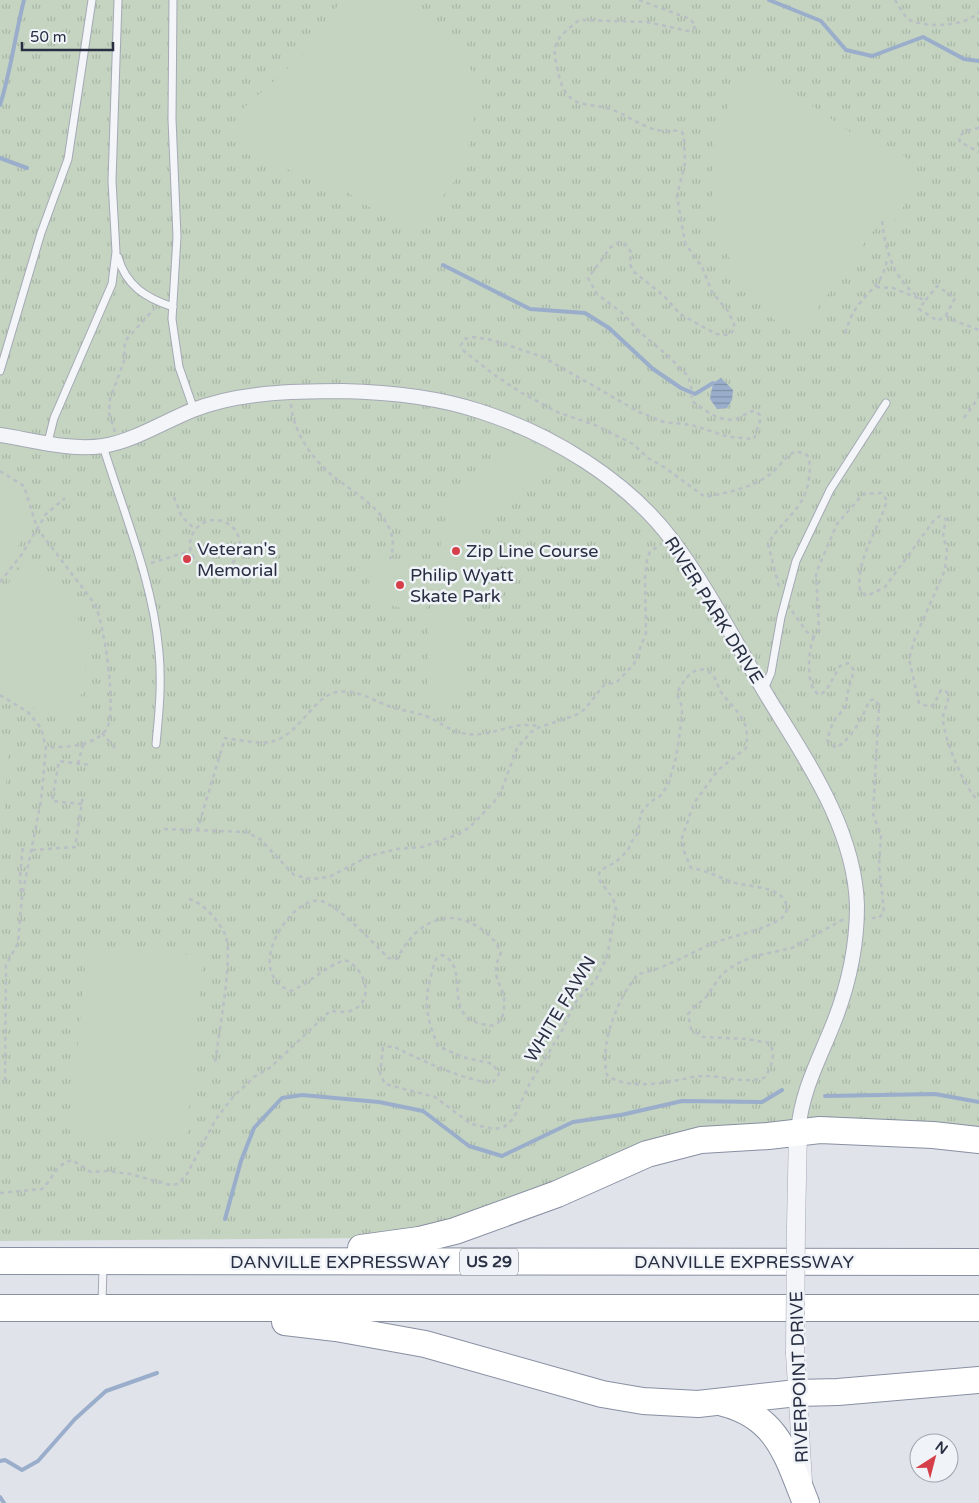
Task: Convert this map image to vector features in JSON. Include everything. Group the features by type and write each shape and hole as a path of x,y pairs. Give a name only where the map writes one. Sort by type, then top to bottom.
{"highway":[{"path":"133,1261 161,1256 244,1251 330,1250 419,1240 491,1220 647,1154 701,1140 768,1136 798,1131 820,1130 933,1135 979,1140"},
{"name":"DANVILLE EXPRESSWAY","path":"0,1261 979,1262"},
{"path":"0,1308 979,1308"},
{"path":"46,1308 80,1318 227,1318 272,1320 336,1328 425,1344 602,1394 673,1404 718,1402 797,1393 838,1392 979,1380"},
{"path":"718,1402 743,1408 763,1422 781,1442 806,1503"}],"street":[{"name":"RIVER PARK DRIVE","path":"0,435 75,446 103,446 194,410 240,398 291,392 367,392 433,400 477,410 518,426 560,447 605,476 640,505 670,536 694,571 811,768 840,830 854,879 855,950 850,972 831,1030 804,1094 798,1131"},
{"name":"RIVERPOINT DRIVE","path":"798,1131 795,1354 806,1503"}],"lane":[{"path":"0,371 42,233 68,159 92,0"},
{"path":"48,442 54,418 112,284 116,252 112,181 118,0"},
{"path":"173,0 172,119 177,237 172,307 175,348 179,367 194,410"},
{"path":"116,252 120,266 132,284 143,294 172,307"},
{"path":"764,690 771,673 796,561 830,490 886,403"},
{"path":"103,446 129,520 142,566 159,650 161,680 156,744"},
{"path":"102,1308 103,1261"}],"path":[{"path":"639,0 690,19 696,26 692,30 688,30 647,22 578,20 554,44 554,58 561,84 568,96 577,103 607,108 656,129 678,130 684,136 685,163 677,196 685,243 702,267 712,292 727,310 734,323 734,330 729,335 716,334 680,314 664,296 633,271 630,264 631,252 623,243 619,242 611,247 588,278 597,294 621,312 687,375 691,384 692,401 720,419 736,419 755,411 760,414 760,421 754,439 730,437 692,425 664,422 640,412 543,357 492,340 474,337 464,339 461,345 464,351 493,374 522,393 556,412 594,425 633,444 648,458 664,467 705,497 752,486 772,472 789,454 796,451 808,455 810,469 806,495 798,509 773,535 768,544 779,587 806,631 814,637 819,630 816,573 837,524 863,494 867,492 881,493 887,500 866,551 859,584 860,591 867,596 885,587 935,519 940,516 946,519 943,535 947,550 945,570 915,638 909,664 919,703 923,706 930,707 934,704 941,690 947,692 949,700 943,718 949,741 958,767 972,796 979,801"},
{"path":"895,0 903,13 912,21 948,26 974,18 979,12"},
{"path":"979,128 965,131 959,137 960,142 979,152"},
{"path":"845,333 857,306 876,287 886,267 887,255 882,221"},
{"path":"887,255 900,277 923,300"},
{"path":"937,286 955,298 946,315 938,321 919,309 923,300 937,286"},
{"path":"876,287 893,288 923,300"},
{"path":"119,441 109,413 110,399 124,360 125,341 160,302"},
{"path":"946,315 950,319 979,330"},
{"path":"291,392 294,421 305,444 334,476 367,499 379,512 392,540 393,552 390,559"},
{"path":"964,418 979,397"},
{"path":"0,471 24,486 37,528 46,537 99,611 110,681 110,722 102,733 83,745 46,748"},
{"path":"174,497 182,517 195,529"},
{"path":"0,582 22,554 46,514 65,498"},
{"path":"223,521 236,532 240,550 234,561 224,569 217,570 198,564 190,551 190,540 195,529 205,522 223,521"},
{"path":"164,829 246,832 260,839 294,874 304,879 329,877 369,856 397,849 422,847 446,840 470,827 501,792 516,748 540,727 576,715 584,709 604,685 617,682 634,664 646,633 645,576 650,552 670,536"},
{"path":"142,566 190,551"},
{"name":"WHITE FAWN","path":"0,1193 42,1190 48,1184 54,1169 62,1163 72,1160 91,1172 130,1174 170,1185 178,1184 187,1174 216,1119 245,1085 271,1067 330,1011 348,1012 361,1004 365,994 364,978 357,966 345,960 335,963 303,986 291,991 273,980 268,965 276,938 285,922 308,902 320,900 334,907 388,958 397,959 412,935 427,925 447,917 464,920 478,927 498,944 501,952 495,969 505,1003 503,1018 499,1022 492,1026 470,1022 463,1016 459,1004 454,964 449,958 442,955 436,959 426,990 428,1015 438,1046 462,1057 493,1064 499,1074 493,1082 487,1083 452,1072 407,1054 393,1046 383,1048 380,1074 385,1084 436,1097 471,1124 495,1129 504,1127 514,1119 529,1086 564,1029 574,1004 596,979 607,957 616,909 613,898 600,880 599,874 601,870 616,862 628,850 638,833 641,813 650,802 660,796 668,785 676,758 682,718 682,707 677,694 681,682 697,670 706,672 715,679 719,690 740,713 749,734 746,748 718,770 694,803 682,838 685,858 691,868 718,875 733,882 774,892 785,900 788,910 780,920 748,934 731,937 711,944 652,971 638,974 629,985 611,1024 604,1054 607,1075 622,1082 652,1083 700,1075 756,1081 766,1077 773,1055 773,1049 769,1043 747,1039 703,1037 691,1029 688,1014 697,1004 704,1000 722,974 736,964 755,956 792,948 815,937 838,921 879,918 884,912 879,865 880,836 873,814 879,705 874,698 869,701 862,719 843,743 836,748 830,745 827,740 833,722 846,706 854,670 848,664 840,666 826,691 819,695 815,693 808,674 811,665 809,648 814,637"},
{"path":"198,831 225,738 263,742 274,741 284,736 323,700 334,693 348,692 367,695 391,707 428,717 459,732 488,735 516,726 533,724 540,727"},
{"path":"0,695 28,712 41,728 46,748 42,801 22,896 18,943 6,964 5,1083"},
{"path":"102,733 116,749"},
{"path":"78,764 83,745"},
{"path":"82,804 52,801 59,761 91,765"},
{"path":"32,850 75,847 83,796"},
{"path":"22,896 20,878 23,845"},
{"path":"189,899 200,905 218,922 226,938 228,959 215,1064"}],"green space":[{"path":"0,0 979,0 979,1133 742,1125 678,1132 616,1154 509,1201 434,1226 367,1238 0,1241"},
{"path":"341,0 405,0 432,19 456,47 481,85 464,169 435,206 408,232 345,191 244,153 236,115 313,46"},
{"path":"746,69 770,76 867,144 874,136 912,162 913,192 888,230 878,224 798,336 772,318 733,269 712,203 714,136"},
{"name":"Zip Line Course","path":"528,440 564,461 493,512 474,529 463,643 463,706 428,698 429,616 445,520 454,501 496,469"},
{"path":"0,467 28,488 33,511 29,528 7,564 0,561"},
{"name":"Philip Wyatt Skate Park","path":"376,555 435,570 425,614 365,599"},
{"path":"27,559 55,579 74,606 87,647 83,691 66,723 0,693 0,594"},
{"path":"0,734 10,735 0,864"},
{"path":"87,945 203,956 186,1143 70,1132"}],"water":[{"path":"721,378 733,390 732,400 727,408 717,409 710,399 713,383"}],"waterway":[{"path":"0,105 24,0"},
{"path":"769,0 821,21 846,50 872,56 923,37 964,59 979,61"},
{"path":"0,158 27,168"},
{"path":"443,265 530,309 585,313 609,328 653,369 681,388 695,394 713,383"},
{"path":"225,1219 241,1161 254,1128 282,1098 302,1095 379,1102 423,1111 469,1146 502,1156 573,1122 621,1115 682,1101 762,1102 782,1090"},
{"path":"825,1096 935,1094 979,1102"},
{"path":"0,1461 5,1460 22,1470 38,1461 75,1419 106,1391 157,1373"},
{"path":"0,1497 4,1503"}],"place":[{"name":"Zip Line Course","path":"456,551"},
{"name":"Veteran's Memorial","path":"187,559"},
{"name":"Philip Wyatt Skate Park","path":"400,585"}]}
